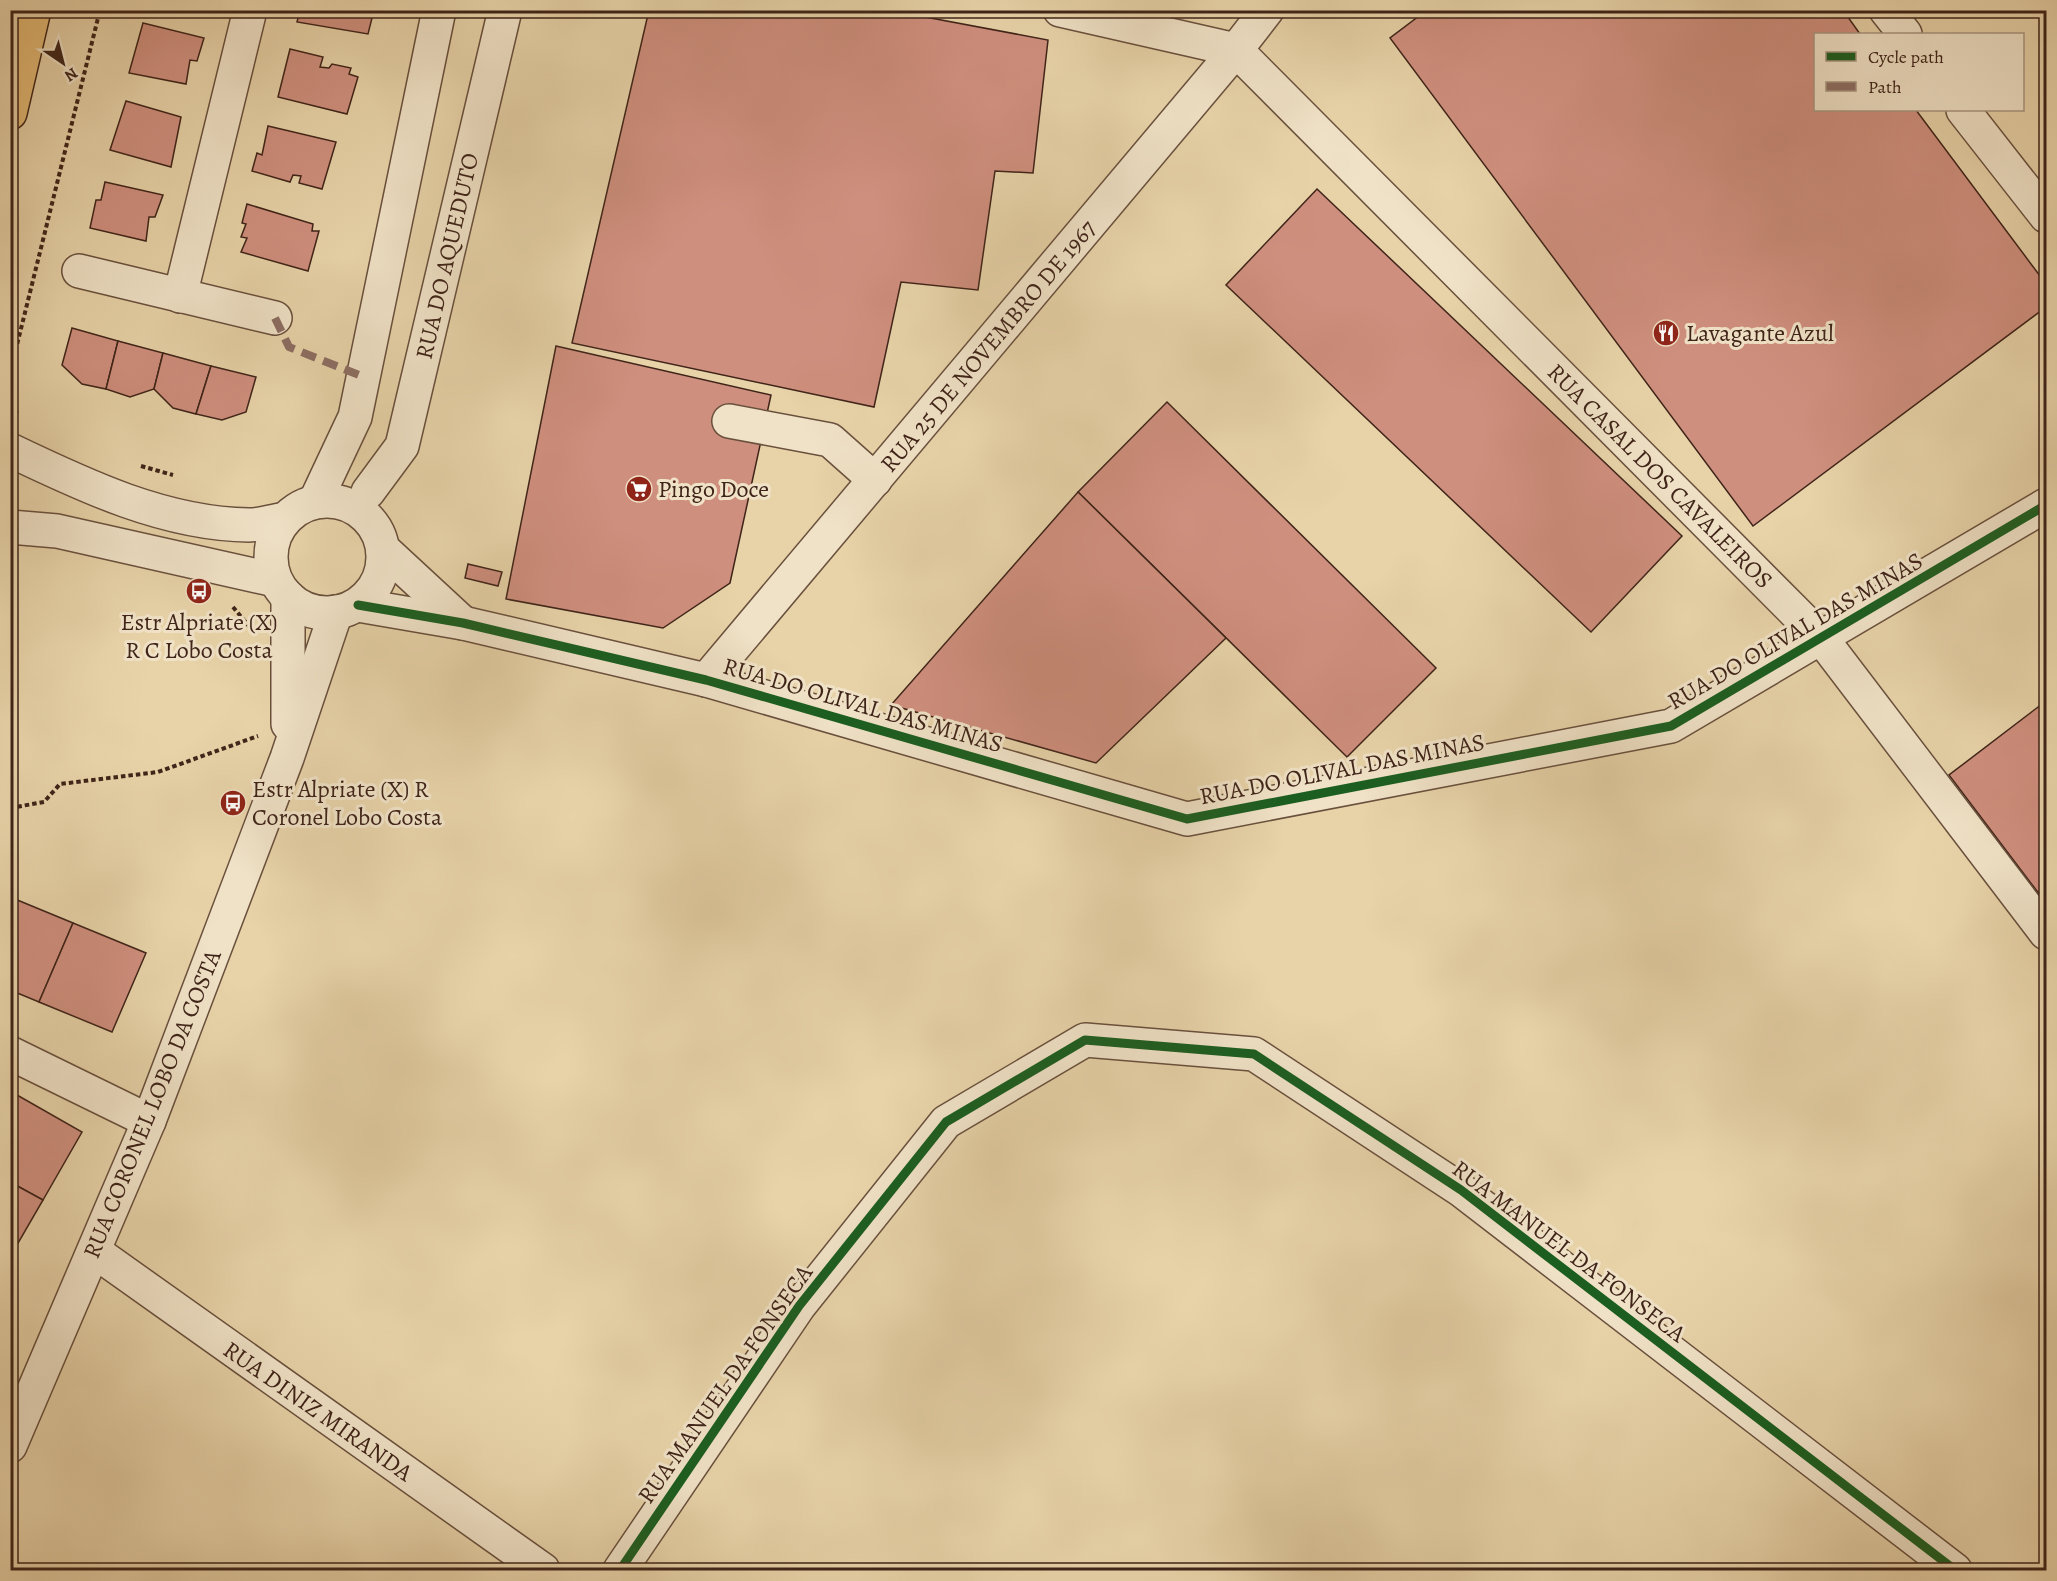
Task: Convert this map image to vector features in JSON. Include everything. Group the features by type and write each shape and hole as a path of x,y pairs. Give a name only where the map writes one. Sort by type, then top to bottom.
{"main road":[{"path":"10,113 34,10"}],"street":[{"path":"180,296 250,10"},
{"path":"315,502 356,417 439,10"},
{"name":"RUA DO AQUEDUTO","path":"368,492 402,446 505,10"},
{"path":"1060,10 1236,50"},
{"name":"RUA 25 DE NOVEMBRO DE 1967","path":"706,680 1236,50 1267,10"},
{"path":"1886,10 1904,33"},
{"name":"RUA CASAL DOS CAVALEIROS","path":"1236,50 1822,639 2046,933"},
{"path":"1964,111 2046,216"},
{"path":"79,271 275,318"},
{"path":"10,526 57,531 282,588 310,610 347,608 379,580 381,540 368,492 356,417"},
{"path":"729,421 830,440 875,480"},
{"path":"10,450 81,484 166,513 251,525 285,519"},
{"path":"282,588 271,558 274,538 285,519 299,508 315,502 340,502 362,512 381,540"},
{"name":"RUA DO OLIVAL DAS MINAS","path":"347,608 463,622 706,680 1187,819 1671,726 2046,505"},
{"name":"RUA DO OLIVAL DAS MINAS","path":"381,540 463,622"},
{"name":"RUA CORONEL LOBO DA COSTA","path":"282,588 289,697 287,758"},
{"name":"RUA CORONEL LOBO DA COSTA","path":"10,1446 149,1121 287,758 347,608"},
{"name":"RUA MANUEL DA FONSECA","path":"620,1570 799,1306 946,1122 1085,1040 1254,1054 1461,1190 1955,1570"},
{"path":"10,1053 149,1121"},
{"name":"RUA DINIZ MIRANDA","path":"94,1251 543,1570"}],"path":[{"path":"10,373 100,10"},
{"path":"225,605 236,608 252,629 255,638"},
{"path":"10,808 44,802 60,784 158,772 258,736 259,726"}],"building":[{"path":"300,10 374,10 368,34 297,22"},
{"path":"649,10 888,10 1048,40 1033,173 995,171 978,290 901,282 874,407 572,343"},
{"path":"1427,10 1843,10 1859,33 1814,33 1814,111 1917,111 2046,284 2046,307 1753,526 1390,38"},
{"path":"143,23 204,38 197,61 190,60 186,84 129,73"},
{"path":"290,49 323,57 320,67 329,68 332,64 351,68 349,74 358,77 347,114 278,97"},
{"path":"126,101 181,117 171,167 110,150"},
{"path":"268,126 336,142 322,189 299,183 301,176 293,175 290,182 252,171 257,153 262,155"},
{"path":"105,182 163,195 155,217 149,217 146,241 90,228 96,200 101,200"},
{"path":"1317,189 1682,536 1591,632 1226,285"},
{"path":"247,204 313,224 312,231 319,231 308,271 241,252 247,238 241,237 246,224 242,223"},
{"path":"72,328 118,341 106,389 82,384 62,365"},
{"path":"118,341 163,353 154,389 130,397 106,389"},
{"name":"Pingo Doce","path":"556,346 771,395 730,583 663,628 506,599"},
{"path":"163,353 211,366 196,414 173,408 154,389"},
{"path":"211,366 256,377 246,412 222,420 196,414"},
{"path":"1167,402 1436,668 1347,757 1078,492"},
{"path":"1078,492 1226,638 1096,763 891,705"},
{"path":"468,564 502,572 498,586 465,578"},
{"path":"2046,701 2046,903 1949,775"},
{"path":"10,897 73,923 39,1002 10,990"},
{"path":"73,923 146,953 112,1032 39,1002"},
{"path":"10,1091 82,1132 43,1200 10,1182"},
{"path":"10,1182 43,1200 10,1257"}],"marked path":[{"path":"275,318 289,347 364,377"}],"cycle path":[{"path":"358,605 463,623 706,680 1187,819 1671,726 2046,505"},
{"path":"620,1570 799,1306 946,1122 1085,1040 1254,1054 1461,1190 1955,1570"}],"place":[{"name":"Lavagante Azul","path":"1666,333"},
{"name":"Pingo Doce","path":"639,489"},
{"name":"Estr Alpriate (X) R C Lobo Costa","path":"199,591"},
{"name":"Estr Alpriate (X) R Coronel Lobo Costa","path":"233,803"}]}
